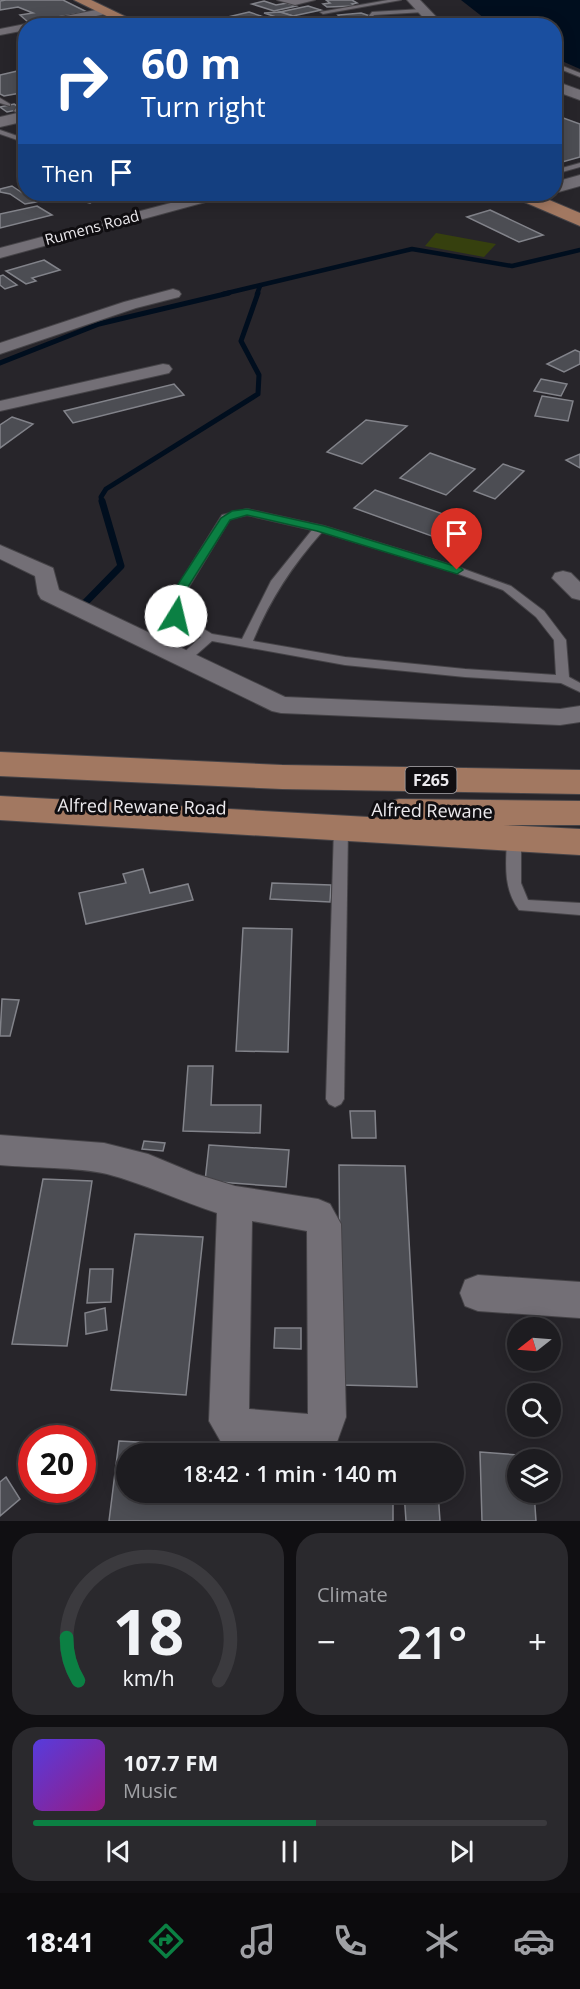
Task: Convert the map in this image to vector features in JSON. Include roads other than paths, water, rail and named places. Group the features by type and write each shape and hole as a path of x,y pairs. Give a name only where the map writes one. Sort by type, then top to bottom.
{"main road":[{"path":"80,0 134,18"},
{"path":"102,6 124,18"},
{"path":"545,201 580,220"},
{"path":"552,201 580,211"},
{"path":"0,753 19,751 580,761"},
{"name":"Alfred Rewane Road","path":"0,764 283,794"},
{"name":"F265","path":"283,794 580,782"},
{"name":"Alfred Rewane Road","path":"0,806 283,794"},
{"name":"Alfred Rewane","path":"283,794 580,813"},
{"path":"0,806 580,842"}],"street":[{"path":"60,18 102,6"},
{"path":"0,32 18,29"},
{"path":"562,89 580,95"},
{"path":"0,122 18,115"},
{"path":"562,186 580,180"},
{"name":"Rumens Road","path":"1,247 190,201"},
{"path":"1,247 53,224"},
{"path":"0,349 130,305 173,294"},
{"path":"0,406 163,369"},
{"path":"0,552 45,573 49,594 281,705 560,717 580,714"},
{"path":"563,578 580,593"},
{"path":"0,1150 104,1158 148,1170 192,1189 235,1202 318,1216 324,1224 327,1417 323,1428 314,1434 236,1428 229,1421 235,1202"},
{"path":"477,1293 580,1300"}],"lane":[{"path":"280,0 295,3 312,0"},
{"path":"323,12 398,0"},
{"path":"427,15 374,18 371,14 427,15 450,18"},
{"path":"562,68 580,75"},
{"path":"0,100 8,105"},
{"path":"0,132 18,138"},
{"path":"562,170 580,165"},
{"path":"563,679 560,640 540,614 507,588 320,528 247,512 226,518 172,605 176,616 209,636 345,661 465,673 563,679 580,688"},
{"path":"246,643 260,607 286,565 320,528"},
{"path":"184,659 209,636"},
{"path":"335,1099 341,828"},
{"path":"514,839 513,883 517,899 524,906 580,909"}],"water":[{"path":"461,0 580,0 580,69 562,61 562,18 484,18"}],"waterway":[{"path":"223,294 412,249 512,266 580,250"},
{"path":"257,294 260,286"},
{"path":"0,363 99,324 229,293"},
{"path":"102,502 101,497 106,489 258,394 259,375 241,341 258,293"},
{"path":"79,609 121,566 102,501"}]}
